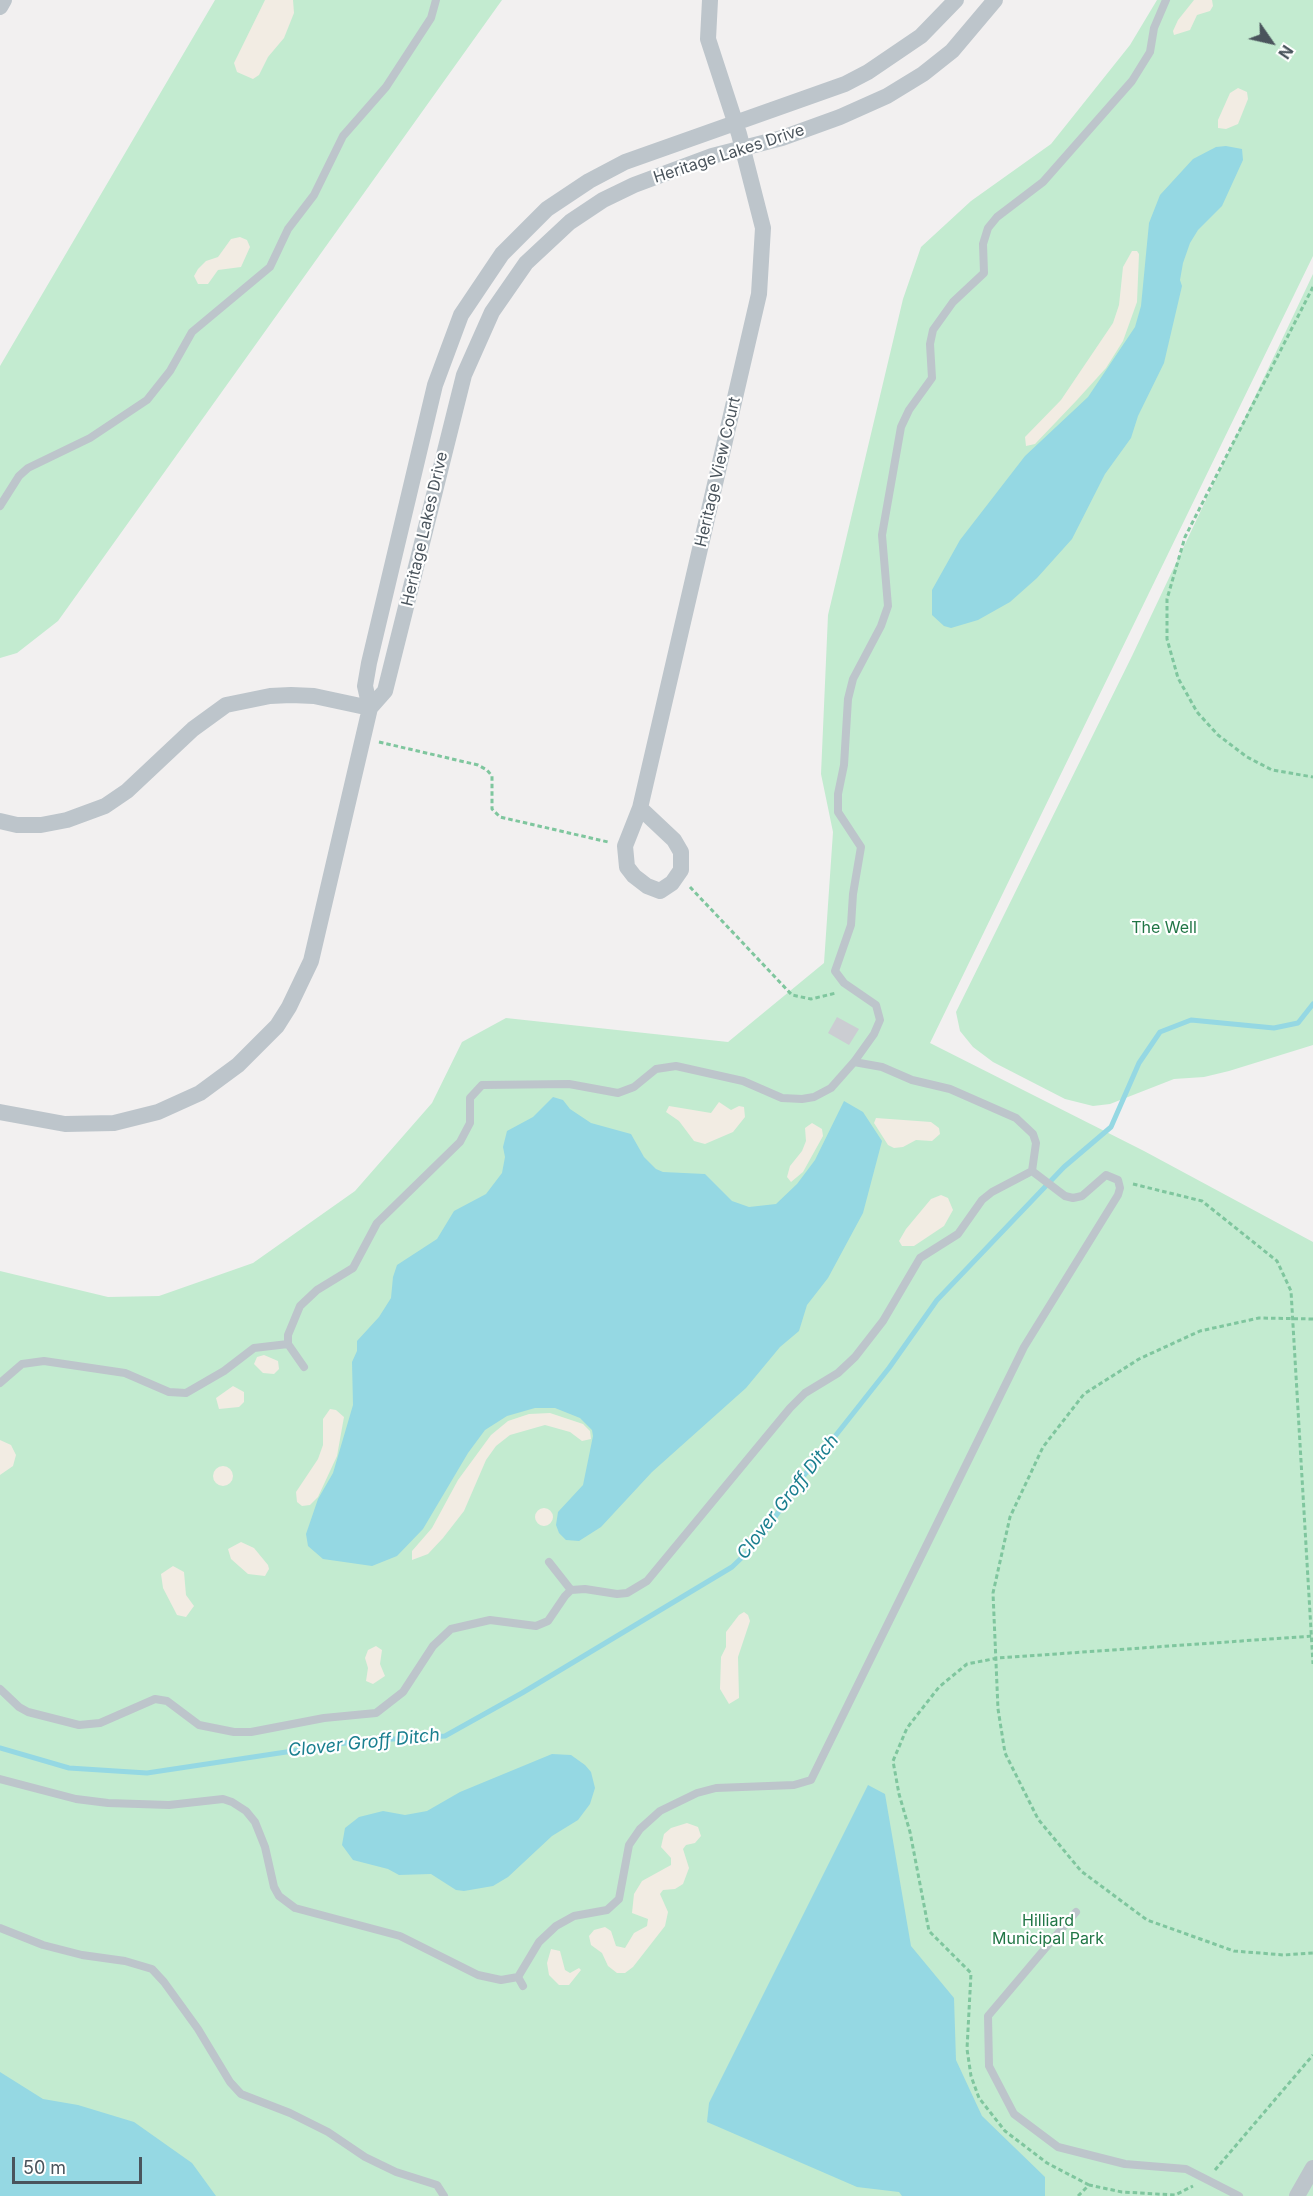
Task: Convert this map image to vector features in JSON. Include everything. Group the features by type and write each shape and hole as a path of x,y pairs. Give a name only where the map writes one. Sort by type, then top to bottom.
{"street":[{"path":"0,7 4,0"},
{"name":"Heritage View Court","path":"625,846 640,808 759,294 763,228 739,134 708,39 710,0"},
{"name":"Heritage Lakes Drive","path":"370,708 385,691 464,375 481,334 503,293 537,251 586,210 868,72 921,36 956,0"},
{"name":"Heritage Lakes Drive","path":"0,1112 65,1124 114,1123 158,1112 200,1094 258,1047 289,1007 311,961 370,708 365,686 367,675 435,385 452,333 476,290 514,240 566,195 625,162 739,134 782,138 840,117 888,96 952,51 995,0"},
{"path":"0,821 17,825 41,825 67,820 105,806 128,791 193,729 226,705 270,696 291,695 314,696 370,708"},
{"path":"625,846 627,867 647,886 660,891 681,870 681,852 674,840 640,808"},
{"path":"1297,2196 1313,2168"}],"lane":[{"path":"0,506 19,476 28,468 90,438 147,400 170,371 192,332 270,267 288,229 314,195 342,136 386,87 431,18 436,0"},
{"path":"303,1366 288,1344 291,1325 305,1300 353,1268 377,1223 460,1143 470,1123 470,1098 482,1085 568,1083 618,1093 634,1087 656,1069 676,1066 742,1081 772,1096 791,1100 823,1093 854,1062 874,1034 880,1020 876,1005 844,983 835,971 851,925 853,894 861,847 838,812 837,794 844,765 848,699 853,679 881,626 888,606 882,535 901,427 909,410 932,378 930,351 933,330 953,302 984,273 983,244 988,228 1002,212 1043,182 1132,81 1146,60 1156,22 1166,0"},
{"path":"854,1062 882,1067 912,1080 950,1089 1016,1118 1033,1134 1036,1143 1032,1171"},
{"path":"0,1779 76,1799 108,1803 169,1804 223,1799 232,1802 246,1811 255,1822 274,1887 279,1896 295,1908 400,1936 478,1975 501,1980 518,1977 539,1942 556,1926 574,1916 607,1910 619,1899 629,1845 640,1829 660,1811 697,1793 716,1788 794,1785 811,1780 1024,1347 1120,1188 1118,1180 1106,1175 1082,1196 1073,1198 1059,1191 1032,1171"},
{"path":"0,1689 19,1707 28,1712 80,1725 100,1723 155,1699 167,1701 199,1725 234,1732 368,1715 385,1708 403,1692 433,1646 451,1629 481,1621 530,1626 542,1624 548,1621 572,1590 627,1593 647,1581 790,1408 805,1394 846,1366 860,1351 892,1307 920,1258 958,1234 986,1196 1032,1171"},
{"path":"0,1383 22,1364 44,1361 125,1373 169,1392 186,1393 224,1371 254,1348 288,1344"},
{"path":"549,1562 572,1590"},
{"path":"1077,1912 988,2016 989,2066 1014,2114 1058,2147 1125,2164 1186,2169 1239,2196"},
{"path":"0,1928 43,1945 82,1955 125,1961 152,1969 165,1982 198,2029 230,2082 241,2094 290,2113 328,2132 365,2157 396,2172 437,2185 444,2196"},
{"path":"518,1977 523,1986"}],"path":[{"path":"1313,287 1185,537 1167,599 1170,649 1178,678 1197,712 1218,735 1247,757 1272,770 1313,777"},
{"path":"363,738 478,765 488,770 492,776 492,808 501,817 625,846"},
{"path":"676,877 696,893 792,995 811,999 856,990"},
{"path":"1128,1183 1202,1201 1277,1261 1291,1291 1313,1664"},
{"path":"1313,1319 1259,1318 1200,1331 1139,1359 1084,1394 1043,1447 1010,1516 993,1593 998,1658 998,1709 1005,1753 1038,1819 1081,1871 1147,1920 1223,1948 1284,1955 1313,1953"},
{"path":"1312,1636 998,1658 967,1664 939,1687 907,1728 893,1761 899,1794 910,1832 929,1931 971,1973 967,2049 971,2076 979,2098 1005,2132 1047,2163 1089,2185 1122,2192 1175,2196 1207,2179 1313,2055"},
{"path":"1078,2196 1089,2185"}],"green space":[{"path":"215,0 502,0 58,621 17,653 0,658 0,366"},
{"name":"Hilliard Municipal Park","path":"1157,0 1313,0 1313,256 930,1043 1144,1151 1313,1242 1313,2196 0,2196 0,1271 108,1297 159,1296 253,1263 355,1191 432,1103 462,1042 506,1018 728,1042 824,963 833,832 821,774 828,615 903,299 921,247 971,201 1051,144 1130,45"},
{"name":"The Well","path":"1313,274 1313,1045 1229,1071 1204,1077 1174,1079 1110,1104 1093,1106 1065,1099 993,1062 973,1047 960,1031 956,1012 1132,656"}],"sand":[{"path":"265,0 293,0 294,13 284,38 268,57 259,75 253,79 237,72 234,63"},
{"path":"1194,0 1212,0 1213,6 1210,11 1197,15 1190,30 1174,35 1173,31 1178,20"},
{"path":"1238,88 1247,92 1248,99 1238,124 1226,129 1218,128 1218,120 1230,93"},
{"path":"240,237 247,240 250,247 241,267 218,270 208,284 198,284 194,276 198,269 206,261 218,257 231,239"},
{"path":"1132,251 1137,251 1139,254 1137,302 1123,341 1106,368 1077,400 1035,444 1026,446 1025,437 1061,400 1113,323 1119,305 1123,267"},
{"path":"719,1102 731,1110 739,1106 744,1107 745,1117 733,1132 705,1144 694,1141 679,1121 666,1112 669,1106 711,1113"},
{"path":"876,1118 931,1122 939,1128 940,1134 932,1141 916,1140 903,1147 894,1148 888,1145 874,1123"},
{"path":"812,1123 822,1129 823,1136 803,1172 791,1182 787,1177 790,1166 802,1151 806,1141 805,1128"},
{"path":"941,1195 948,1198 953,1210 944,1226 914,1246 902,1246 899,1241 906,1229 931,1199"},
{"path":"264,1355 278,1361 279,1369 274,1374 263,1373 254,1364 257,1357"},
{"path":"233,1386 244,1392 244,1402 239,1407 219,1409 216,1398"},
{"path":"330,1409 336,1410 344,1417 337,1456 318,1497 310,1505 302,1506 297,1502 296,1492 318,1459 323,1445 323,1419"},
{"path":"550,1413 583,1424 590,1431 591,1439 582,1441 570,1432 545,1425 510,1435 496,1446 486,1460 464,1511 443,1538 428,1554 412,1560 412,1551 432,1528 458,1480 491,1435 508,1421 529,1414"},
{"path":"0,1440 11,1445 16,1455 13,1466 0,1475"},
{"path":"223,1466 230,1469 233,1476 230,1483 223,1486 216,1483 213,1476 216,1469"},
{"path":"540,1508 548,1508 553,1513 551,1524 540,1526 535,1521 535,1513"},
{"path":"241,1542 254,1548 268,1565 269,1569 265,1576 248,1574 231,1559 228,1549"},
{"path":"173,1566 184,1572 186,1595 194,1606 186,1617 177,1615 163,1588 161,1574"},
{"path":"744,1612 750,1621 738,1657 739,1698 729,1704 720,1689 721,1657 726,1647 726,1632"},
{"path":"376,1646 382,1650 380,1664 385,1676 373,1684 366,1681 368,1668 365,1658 368,1650"},
{"path":"687,1823 698,1827 701,1836 695,1843 686,1845 683,1849 689,1868 683,1884 675,1889 663,1890 660,1894 668,1912 665,1926 633,1967 625,1973 617,1973 608,1966 602,1953 591,1945 589,1936 594,1930 605,1927 611,1931 616,1946 625,1948 634,1933 647,1926 648,1919 632,1913 634,1894 642,1881 671,1865 671,1858 661,1847 664,1834 671,1828"},
{"path":"551,1949 560,1951 565,1970 570,1973 579,1968 581,1970 569,1985 559,1985 549,1975 547,1963"}],"water":[{"path":"1216,147 1242,149 1243,160 1222,206 1198,230 1190,243 1183,263 1180,280 1182,286 1164,363 1138,416 1131,438 1105,474 1072,539 1037,578 1010,602 978,620 951,628 944,626 932,615 932,590 960,540 1025,456 1088,397 1135,327 1141,306 1149,223 1160,195 1193,159"},
{"path":"553,1097 563,1100 570,1109 591,1123 631,1134 644,1157 656,1169 663,1172 705,1174 732,1201 749,1207 776,1204 797,1184 815,1160 844,1101 863,1112 882,1141 863,1213 828,1278 807,1305 799,1331 780,1347 746,1388 652,1472 601,1527 579,1541 566,1540 559,1533 556,1525 558,1512 583,1485 593,1436 592,1430 580,1418 555,1408 535,1408 507,1416 485,1430 468,1453 423,1529 397,1556 372,1566 323,1559 308,1546 306,1534 318,1499 333,1473 353,1405 352,1362 357,1351 357,1341 379,1317 391,1298 397,1265 437,1239 454,1211 486,1194 502,1173 505,1157 503,1147 507,1131 533,1117"},
{"path":"552,1754 571,1755 591,1772 595,1788 590,1804 578,1820 552,1836 508,1877 493,1886 464,1891 456,1890 431,1874 399,1875 388,1869 353,1860 342,1845 345,1828 359,1817 383,1811 405,1815 427,1811 460,1792"},
{"path":"868,1785 885,1794 911,1946 954,1998 956,2060 982,2116 1045,2177 1045,2196 902,2196 899,2192 857,2187 707,2122 709,2103"},
{"path":"0,2072 43,2099 78,2105 134,2122 192,2163 216,2196 0,2196"}],"building":[{"path":"837,1017 859,1029 849,1045 828,1033"}],"waterway":[{"name":"Clover Groff Ditch","path":"0,1748 69,1768 147,1773 359,1741 445,1736 522,1693 732,1567 757,1543 802,1478 889,1368 937,1300 1064,1167 1111,1127 1139,1063 1160,1032 1191,1020 1274,1028 1298,1023 1313,1004"}]}
